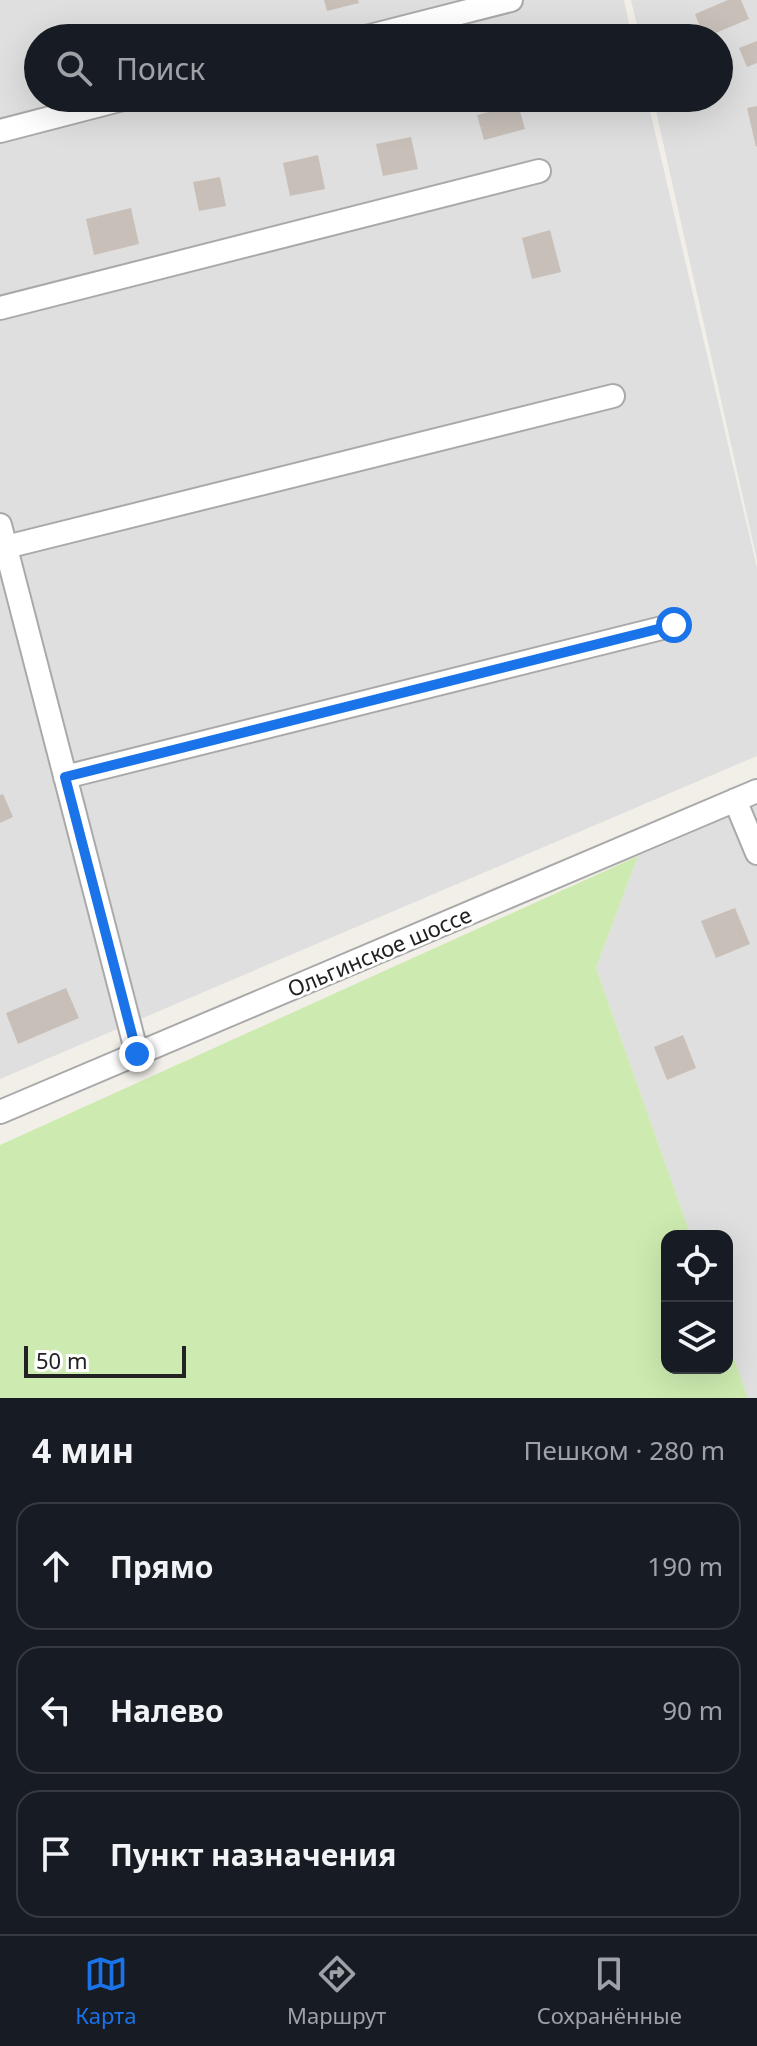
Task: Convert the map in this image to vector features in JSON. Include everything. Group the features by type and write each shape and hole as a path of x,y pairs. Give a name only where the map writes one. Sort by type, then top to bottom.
{"street":[{"path":"417,24 511,0"},
{"path":"0,131 73,112"},
{"path":"0,308 539,171"},
{"path":"6,547 613,396"},
{"path":"0,525 137,1054"},
{"path":"65,777 674,625"},
{"name":"Ольгинское шоссе","path":"0,1112 757,791"},
{"path":"735,800 757,853"}],"shaded area":[{"path":"0,0 624,0 629,24 24,24 24,112 650,112 757,568 757,756 0,1079"},
{"path":"631,0 757,0 757,560 656,112 733,112 733,24 637,24"},
{"path":"757,805 757,1398 748,1398 733,1356 733,1230 689,1230 596,968 638,856"}],"green space":[{"path":"638,856 596,968 689,1230 661,1230 661,1374 733,1374 733,1356 748,1398 0,1398 0,1145"}],"building":[{"path":"324,0 358,0 359,3 327,11"},
{"path":"728,0 741,0 749,19 733,26 699,24 695,14"},
{"path":"757,41 757,63 747,67 739,48"},
{"path":"757,106 757,146 756,147 747,108"},
{"path":"520,112 525,129 484,140 477,115"},
{"path":"411,137 418,169 383,176 376,144"},
{"path":"318,155 325,189 290,196 283,163"},
{"path":"220,177 226,206 199,211 193,182"},
{"path":"131,208 139,244 94,255 86,219"},
{"path":"550,230 561,272 532,279 522,238"},
{"path":"3,794 13,817 0,823 0,795"},
{"path":"735,908 750,944 716,958 701,921"},
{"path":"66,988 79,1018 18,1044 6,1013"},
{"path":"683,1035 696,1068 667,1080 654,1047"}],"route":[{"path":"137,1054 65,777 674,625"}]}
